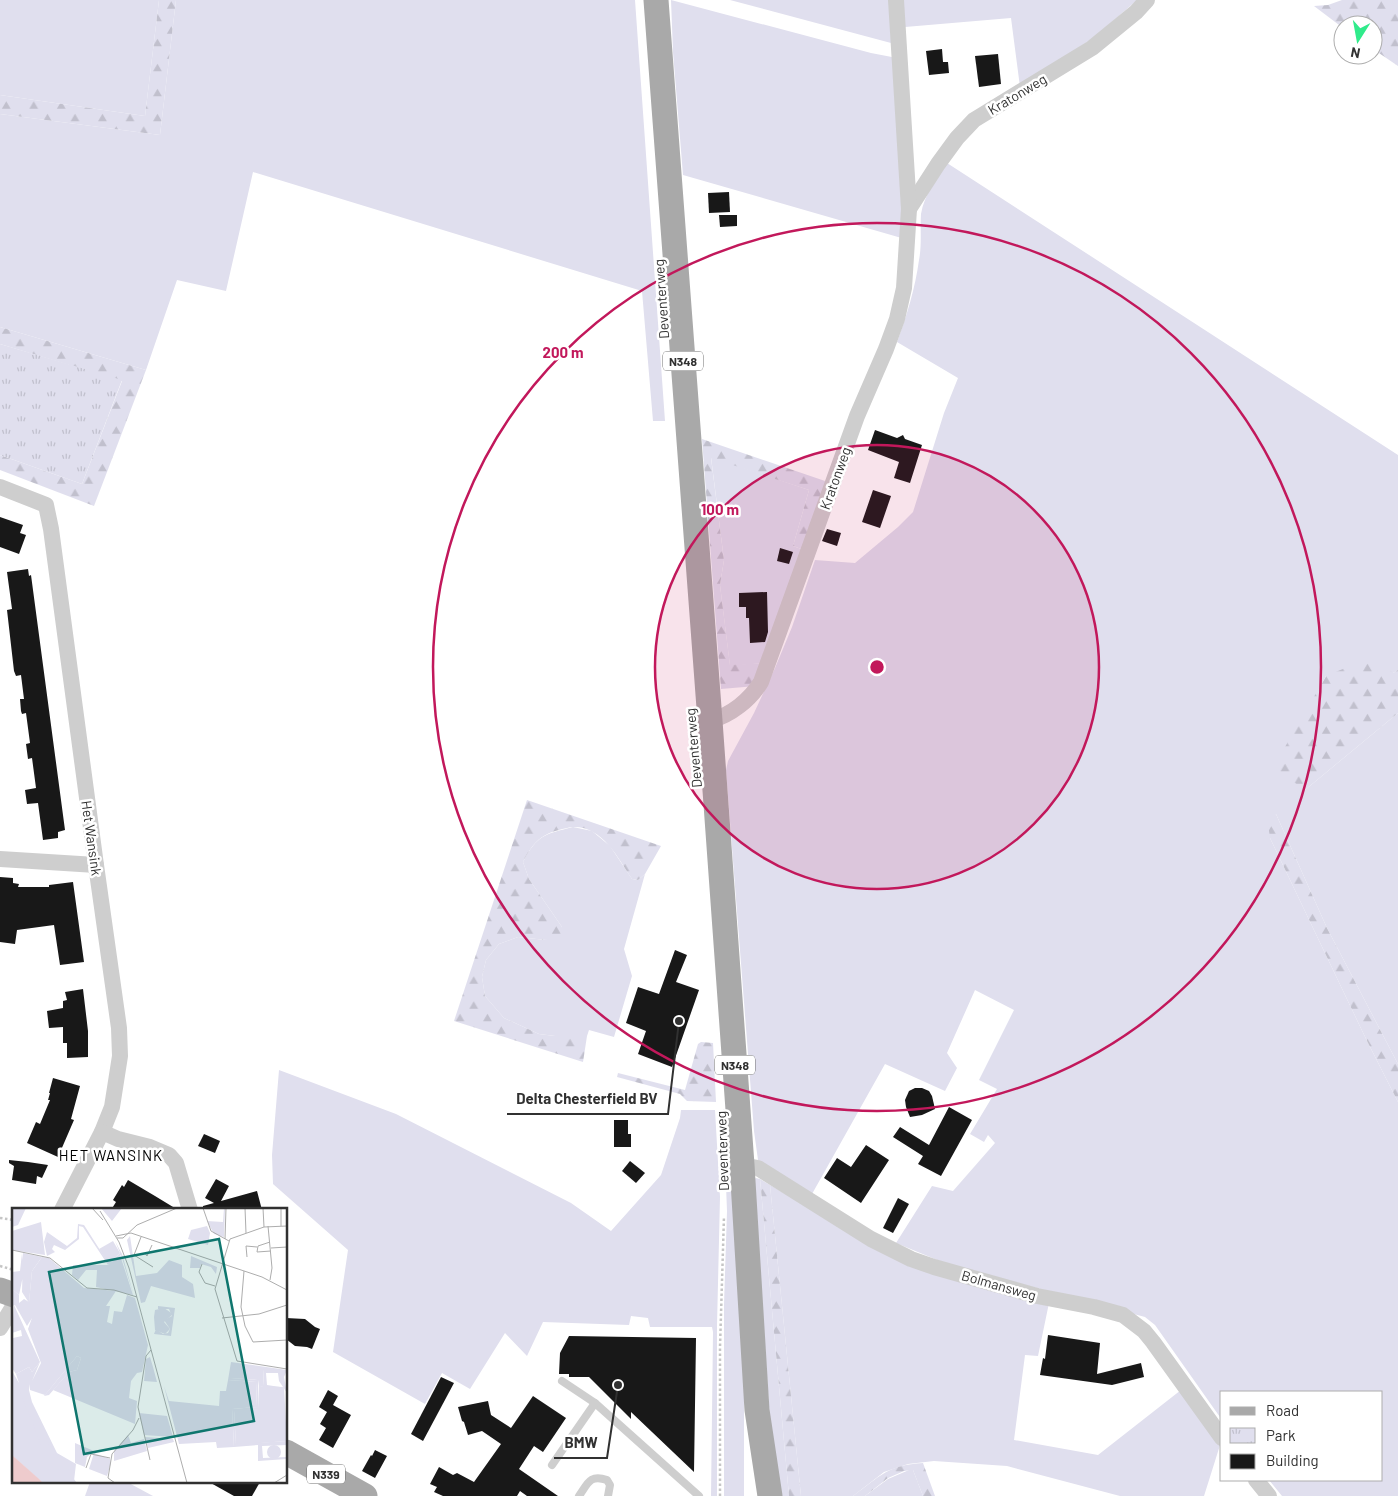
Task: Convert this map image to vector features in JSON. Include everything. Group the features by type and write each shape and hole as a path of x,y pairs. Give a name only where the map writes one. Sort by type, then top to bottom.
{"main road":[{"name":"Deventerweg","path":"656,0 742,1165 757,1410 770,1496"},
{"path":"0,1277 12,1281"},
{"path":"0,1290 12,1294"},
{"name":"Deventerweg","path":"756,1496 754,1476 757,1410"},
{"name":"N339","path":"288,1453 365,1496"}],"street":[{"name":"Kratonweg","path":"710,721 728,714 756,690 761,682 857,416 897,319 904,288 909,209 896,0"},
{"name":"Kratonweg","path":"909,209 938,164 957,138 974,120 1092,48 1136,12 1146,0"},
{"name":"Het Wansink","path":"0,487 46,505 51,529 120,1028 120,1056 112,1107 102,1132 63,1208"},
{"path":"0,859 96,865"},
{"path":"102,1132 169,1155 176,1163 189,1208"},
{"name":"Bolmansweg","path":"742,1165 758,1168 871,1239 911,1259 1036,1296 1094,1307 1123,1315 1144,1331 1154,1342 1220,1435"},
{"path":"0,1328 12,1308"},
{"path":"1257,1481 1269,1496"}],"lane":[{"path":"562,1381 595,1403 699,1496"},
{"path":"552,1465 595,1403"},
{"path":"579,1496 590,1480 598,1477 607,1480 610,1485 608,1496"}],"path":[{"name":"Deventerweg","path":"720,1496 720,1347 724,1210"}],"green space":[{"path":"0,0 159,0 145,116 0,95"},
{"path":"159,0 176,0 160,135 0,114 0,95 145,116"},
{"path":"176,0 635,0 665,421 653,421 642,291 253,172 226,291 177,280 146,370 0,327 0,114 160,135"},
{"path":"671,0 871,53 897,58 905,239 683,175 673,52"},
{"path":"730,0 890,0 891,43"},
{"path":"902,0 1137,0 1096,36 1020,87 1011,18 905,27"},
{"path":"1342,0 1398,0 1398,66 1383,56 1383,15 1333,15 1333,20 1314,6 1328,5"},
{"path":"947,163 1398,455 1398,670 1393,673 1326,676 1307,711 1305,790 1398,713 1398,1064 1327,928 1276,814 1270,838 1398,1102 1398,1496 1282,1496 1270,1481 1383,1481 1383,1391 1220,1391 1220,1417 1155,1325 1145,1317 947,1264 896,1243 932,1186 953,1191 995,1143 988,1135 984,1142 970,1134 997,1089 979,1080 1014,1010 975,990 947,1053 957,1068 945,1091 885,1064 812,1194 758,1160 754,1131 726,770 728,761 754,713 775,668 792,627 815,560 855,563 913,512 944,413 958,378 897,342 910,302 917,271 921,214 931,187"},
{"path":"0,327 146,370 94,506 0,470 0,455 82,484 122,381 0,344"},
{"path":"0,344 122,380 82,484 0,455"},
{"path":"702,439 828,482 804,550 793,546 809,490 711,458 724,560 720,585 730,665 765,663 756,686 721,689"},
{"path":"711,457 809,490 793,546 804,550 765,663 730,666 720,585 724,560"},
{"path":"1357,663 1381,663 1393,673 1398,670 1398,713 1305,790 1278,771 1274,766 1326,676"},
{"path":"527,800 661,846 645,874 638,880 632,879 609,845 593,832 584,828 572,827 552,832 541,838 533,846 523,862 529,879 562,927 560,938 546,940 518,937 499,944 486,960 482,977 485,996 504,1018 539,1034 587,1036 583,1062 454,1021"},
{"path":"1276,814 1327,928 1398,1064 1398,1102 1270,838 1268,824"},
{"path":"573,827 592,831 610,846 632,879 638,880 645,874 624,949 632,976 614,1037 589,1030 587,1036 539,1034 504,1018 485,996 482,977 486,960 499,944 518,937 546,940 562,927 529,879 523,862 533,846 543,837"},
{"path":"701,1042 713,1043 716,1102 687,1101 680,1094 617,1077 618,1073 685,1090 698,1044"},
{"path":"279,1070 396,1114 571,1203 611,1231 661,1175 681,1110 715,1110 720,1197 717,1326 717,1496 711,1496 712,1327 650,1327 648,1318 631,1316 629,1325 543,1322 527,1356 505,1333 470,1389 442,1373 425,1404 333,1352 348,1250 273,1184 272,1155"},
{"path":"723,1109 728,1111 744,1363 744,1496 724,1496 724,1305 727,1211"},
{"path":"754,1179 760,1179 789,1496 780,1496 773,1467"},
{"path":"760,1179 770,1185 801,1496 789,1496"},
{"path":"770,1185 889,1254 1049,1303 1038,1356 1025,1355 1014,1440 1098,1455 1181,1390 1220,1441 1204,1496 1120,1496 1007,1466 934,1461 908,1464 884,1472 853,1496 801,1496"},
{"path":"923,1463 935,1496 923,1496 913,1470 904,1471 888,1478 865,1496 853,1496 878,1477 893,1469"},
{"path":"913,1470 923,1496 865,1496 888,1479"},
{"path":"89,1484 131,1484 153,1496 85,1496"}],"building":[{"path":"942,49 943,62 948,62 949,73 929,75 926,51"},
{"path":"998,54 1001,84 979,87 975,56"},
{"path":"729,192 730,212 709,213 708,193"},
{"path":"719,215 737,215 737,226 720,227"},
{"path":"875,430 897,438 903,435 905,439 922,445 910,483 894,478 899,462 868,450"},
{"path":"873,490 891,496 880,528 862,522"},
{"path":"0,517 23,525 20,533 26,535 19,554 0,547"},
{"path":"827,529 841,533 837,546 822,541"},
{"path":"780,548 793,552 789,564 777,561"},
{"path":"28,569 29,576 31,575 65,830 58,832 58,838 43,840 38,803 27,804 25,790 36,788 32,758 28,759 26,744 30,743 26,713 22,714 21,711 20,699 24,699 21,675 16,676 14,671 7,610 12,609 7,572"},
{"path":"767,592 768,632 765,642 750,643 749,618 746,618 746,607 739,607 739,593"},
{"path":"0,877 13,878 13,883 19,884 18,887 49,887 49,885 73,882 84,962 60,965 54,925 17,930 15,944 0,942"},
{"path":"675,950 687,955 676,982 699,990 672,1067 638,1054 646,1031 626,1023 638,987 659,994"},
{"path":"83,989 88,1031 88,1057 67,1058 67,1043 63,1043 63,1027 49,1028 47,1011 63,1008 63,1001 67,1000 65,992"},
{"path":"53,1078 80,1086 71,1119 74,1120 58,1157 27,1143 36,1122 40,1124 50,1100 48,1100"},
{"path":"915,1088 929,1091 935,1109 922,1115 910,1117 905,1100 909,1091"},
{"path":"949,1107 972,1120 941,1176 918,1164 923,1156 893,1137 900,1127 929,1145"},
{"path":"614,1120 628,1120 628,1134 631,1134 631,1147 614,1147"},
{"path":"204,1134 220,1141 215,1153 198,1146"},
{"path":"866,1145 889,1160 861,1203 824,1178 837,1158 851,1167"},
{"path":"9,1160 48,1165 42,1178 37,1176 36,1184 12,1180 14,1166 9,1163"},
{"path":"630,1161 645,1173 636,1183 622,1171"},
{"path":"216,1179 229,1186 221,1201 257,1191 261,1208 203,1208 203,1206 214,1203 205,1198"},
{"path":"128,1180 175,1208 112,1208 116,1202 113,1200 122,1185 124,1187"},
{"path":"898,1198 909,1204 893,1233 883,1228"},
{"path":"288,1318 305,1319 320,1329 312,1349 295,1346 288,1341"},
{"path":"1048,1335 1100,1343 1097,1374 1141,1363 1144,1377 1112,1385 1040,1375 1043,1358 1045,1359"},
{"path":"569,1336 696,1338 694,1472 631,1412 631,1419 589,1377 569,1377 569,1374 559,1374 560,1353"},
{"path":"441,1377 454,1383 423,1441 411,1434"},
{"path":"328,1390 338,1396 333,1405 351,1415 333,1448 319,1440 326,1428 320,1424 327,1412 319,1407"},
{"path":"533,1396 566,1418 543,1452 534,1446 519,1469 558,1496 527,1496 520,1491 517,1496 443,1496 434,1492 437,1487 430,1484 439,1467 453,1475 457,1473 474,1482 501,1444 482,1431 468,1435 458,1407 488,1401 491,1415 511,1428"},
{"path":"375,1450 387,1456 375,1478 362,1471"},
{"path":"213,1484 259,1484 252,1496 234,1496"}],"place":[{"name":"Delta Chesterfield BV","path":"679,1021"},
{"name":"BMW","path":"618,1385"}],"district":[{"name":"HET WANSINK","path":"111,1155"}]}
